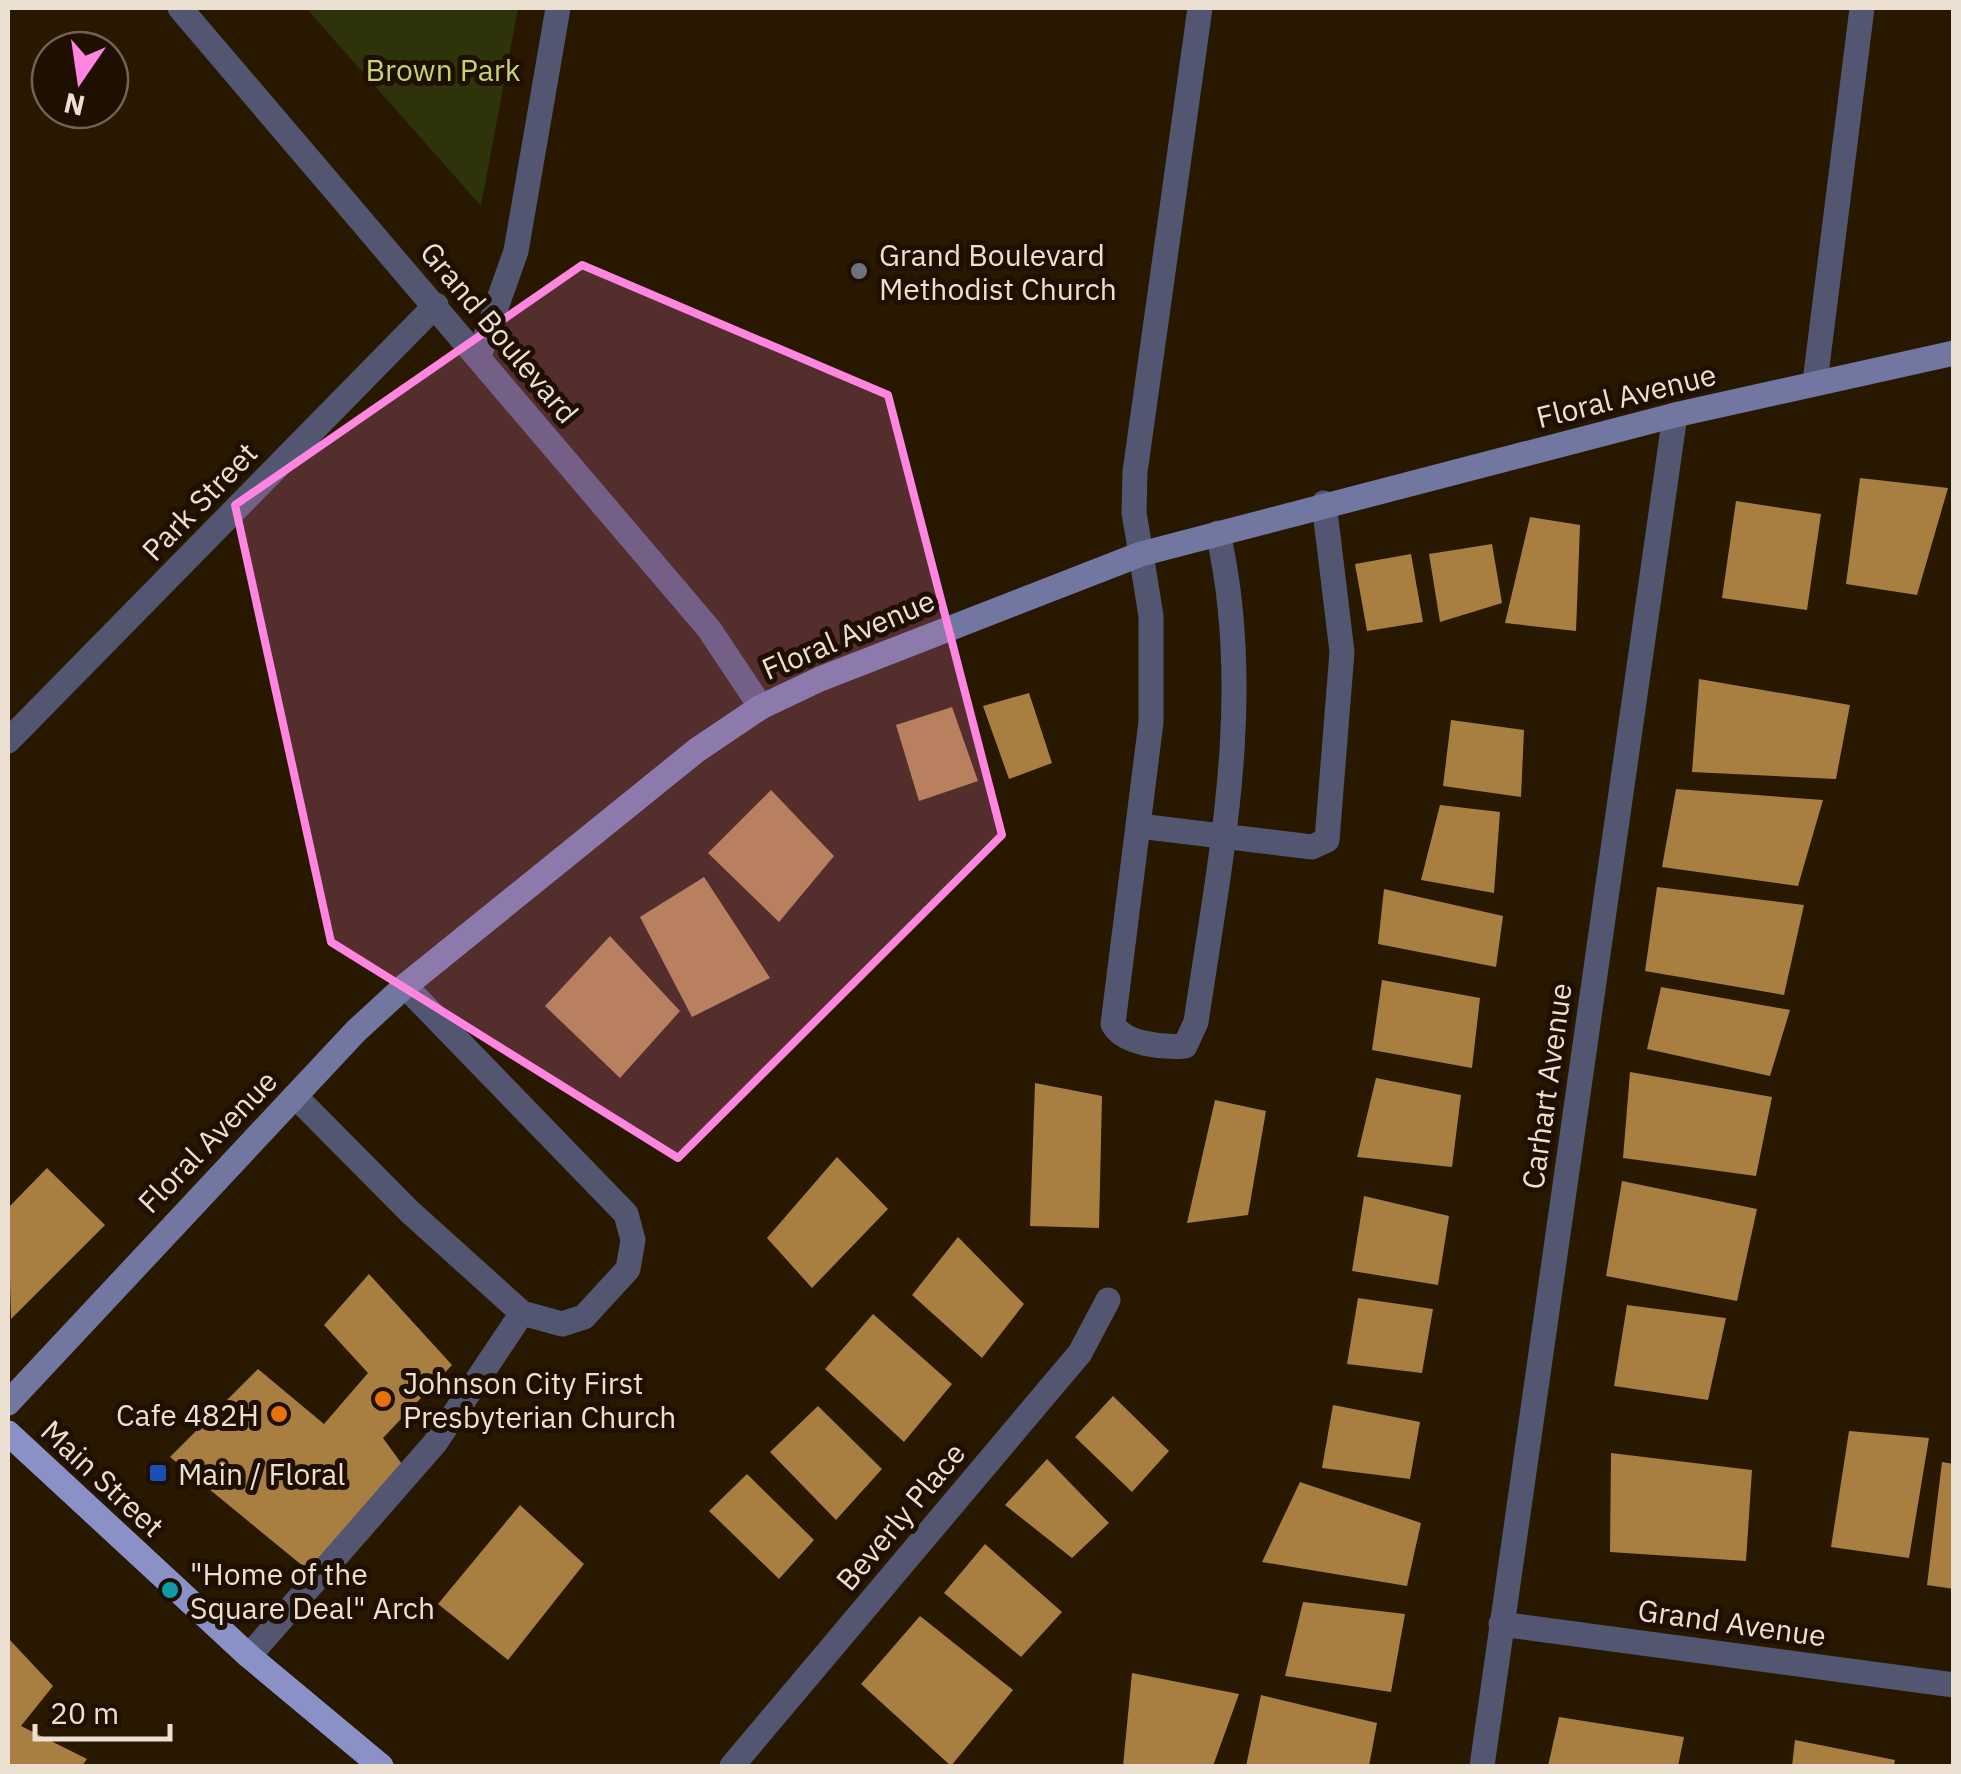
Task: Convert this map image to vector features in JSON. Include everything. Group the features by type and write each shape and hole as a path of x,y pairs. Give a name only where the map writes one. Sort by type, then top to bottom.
{"main road":[{"name":"Main Street","path":"8,1433 249,1656 381,1766"}],"street":[{"name":"Grand Boulevard","path":"180,8 709,629 762,707"},
{"path":"478,356 516,251 558,8"},
{"path":"1200,8 1134,472 1134,512 1151,616 1151,686 1139,826 1113,1024 1128,1038 1174,1047 1184,1046 1192,1038 1196,1022 1224,835 1237,700 1230,589 1218,532"},
{"path":"1816,382 1862,8"},
{"name":"Park Street","path":"8,742 436,306"},
{"name":"Floral Avenue","path":"8,1404 295,1096 405,986 697,750 762,707 968,619 1141,554 1675,415 1954,354"},
{"name":"Carhart Avenue","path":"1482,1766 1675,415"},
{"path":"1139,826 1312,847 1327,840 1342,652 1324,504"},
{"path":"295,1096 410,1212 522,1313 562,1324 584,1317 628,1269 633,1240 626,1214 405,986"},
{"name":"Beverly Place","path":"732,1766 1080,1353 1108,1300"},
{"path":"249,1656 435,1443 522,1313"},
{"name":"Grand Avenue","path":"1501,1624 1954,1685"}],"highlighted area":[{"path":"582,265 888,395 1002,835 678,1158 331,942 235,505"}],"green space":[{"name":"Brown Park","path":"306,8 518,8 481,206"}],"building":[{"path":"1860,478 1948,488 1917,595 1846,584"},
{"path":"1736,501 1821,514 1807,610 1722,598"},
{"path":"1530,517 1580,525 1576,631 1505,623"},
{"path":"1492,544 1502,603 1440,622 1429,554"},
{"path":"1411,554 1423,622 1367,631 1355,564"},
{"path":"1699,679 1850,705 1836,779 1692,772"},
{"path":"1029,693 1052,763 1009,779 983,706"},
{"path":"952,707 978,781 919,801 896,725"},
{"path":"1451,720 1524,730 1521,797 1443,786"},
{"path":"1676,789 1823,800 1798,886 1662,867"},
{"path":"771,790 834,856 779,922 708,853"},
{"path":"1440,805 1500,812 1494,893 1421,880"},
{"path":"704,877 770,978 692,1017 640,917"},
{"path":"1657,887 1804,905 1784,995 1645,971"},
{"path":"1384,889 1503,916 1496,967 1378,944"},
{"path":"610,936 680,1011 620,1078 545,1006"},
{"path":"1382,980 1480,998 1472,1068 1372,1050"},
{"path":"1661,987 1790,1010 1770,1076 1647,1049"},
{"path":"1630,1072 1772,1097 1756,1176 1623,1158"},
{"path":"1376,1078 1461,1095 1452,1167 1357,1157"},
{"path":"1035,1083 1102,1096 1099,1228 1030,1226"},
{"path":"1215,1100 1266,1111 1248,1215 1187,1223"},
{"path":"837,1157 888,1209 812,1288 767,1238"},
{"path":"47,1168 105,1225 11,1319 8,1208"},
{"path":"1622,1181 1757,1209 1737,1301 1606,1276"},
{"path":"1364,1196 1449,1216 1438,1285 1352,1271"},
{"path":"958,1237 1024,1304 982,1358 912,1295"},
{"name":"Johnson City First Presbyterian Church","path":"369,1274 452,1365 383,1438 407,1471 309,1571 170,1457 258,1369 324,1424 368,1373 324,1325"},
{"path":"1358,1298 1433,1309 1422,1373 1347,1364"},
{"path":"1627,1305 1726,1318 1708,1400 1614,1386"},
{"path":"873,1314 952,1384 904,1442 825,1369"},
{"path":"1113,1396 1169,1451 1132,1492 1075,1437"},
{"path":"1333,1405 1420,1422 1410,1479 1322,1468"},
{"path":"818,1406 882,1469 836,1520 770,1452"},
{"path":"1849,1431 1929,1438 1909,1558 1831,1547"},
{"path":"1611,1453 1752,1470 1746,1561 1610,1552"},
{"path":"1047,1459 1109,1523 1072,1558 1005,1505"},
{"path":"1942,1462 1954,1464 1954,1589 1927,1585"},
{"path":"747,1474 814,1540 779,1579 709,1511"},
{"path":"1300,1482 1421,1523 1407,1586 1262,1562"},
{"path":"520,1505 584,1564 508,1660 438,1604"},
{"path":"985,1544 1062,1612 1021,1657 944,1593"},
{"path":"1303,1602 1405,1614 1391,1692 1285,1676"},
{"path":"920,1616 1013,1690 951,1766 861,1684"},
{"path":"8,1638 53,1686 21,1726 87,1759 82,1766 8,1766"},
{"path":"1132,1673 1239,1694 1213,1766 1123,1766"},
{"path":"1261,1695 1377,1723 1369,1766 1246,1766"},
{"path":"1559,1717 1684,1737 1678,1766 1548,1766"},
{"path":"1795,1740 1895,1760 1894,1766 1792,1766"}],"place":[{"name":"Grand Boulevard Methodist Church","path":"859,271"},
{"name":"Johnson City First Presbyterian Church","path":"383,1399"},
{"name":"Cafe 482H","path":"279,1414"},
{"name":"Main / Floral","path":"158,1473"},
{"name":"\"Home of the Square Deal\" Arch","path":"170,1590"}]}
